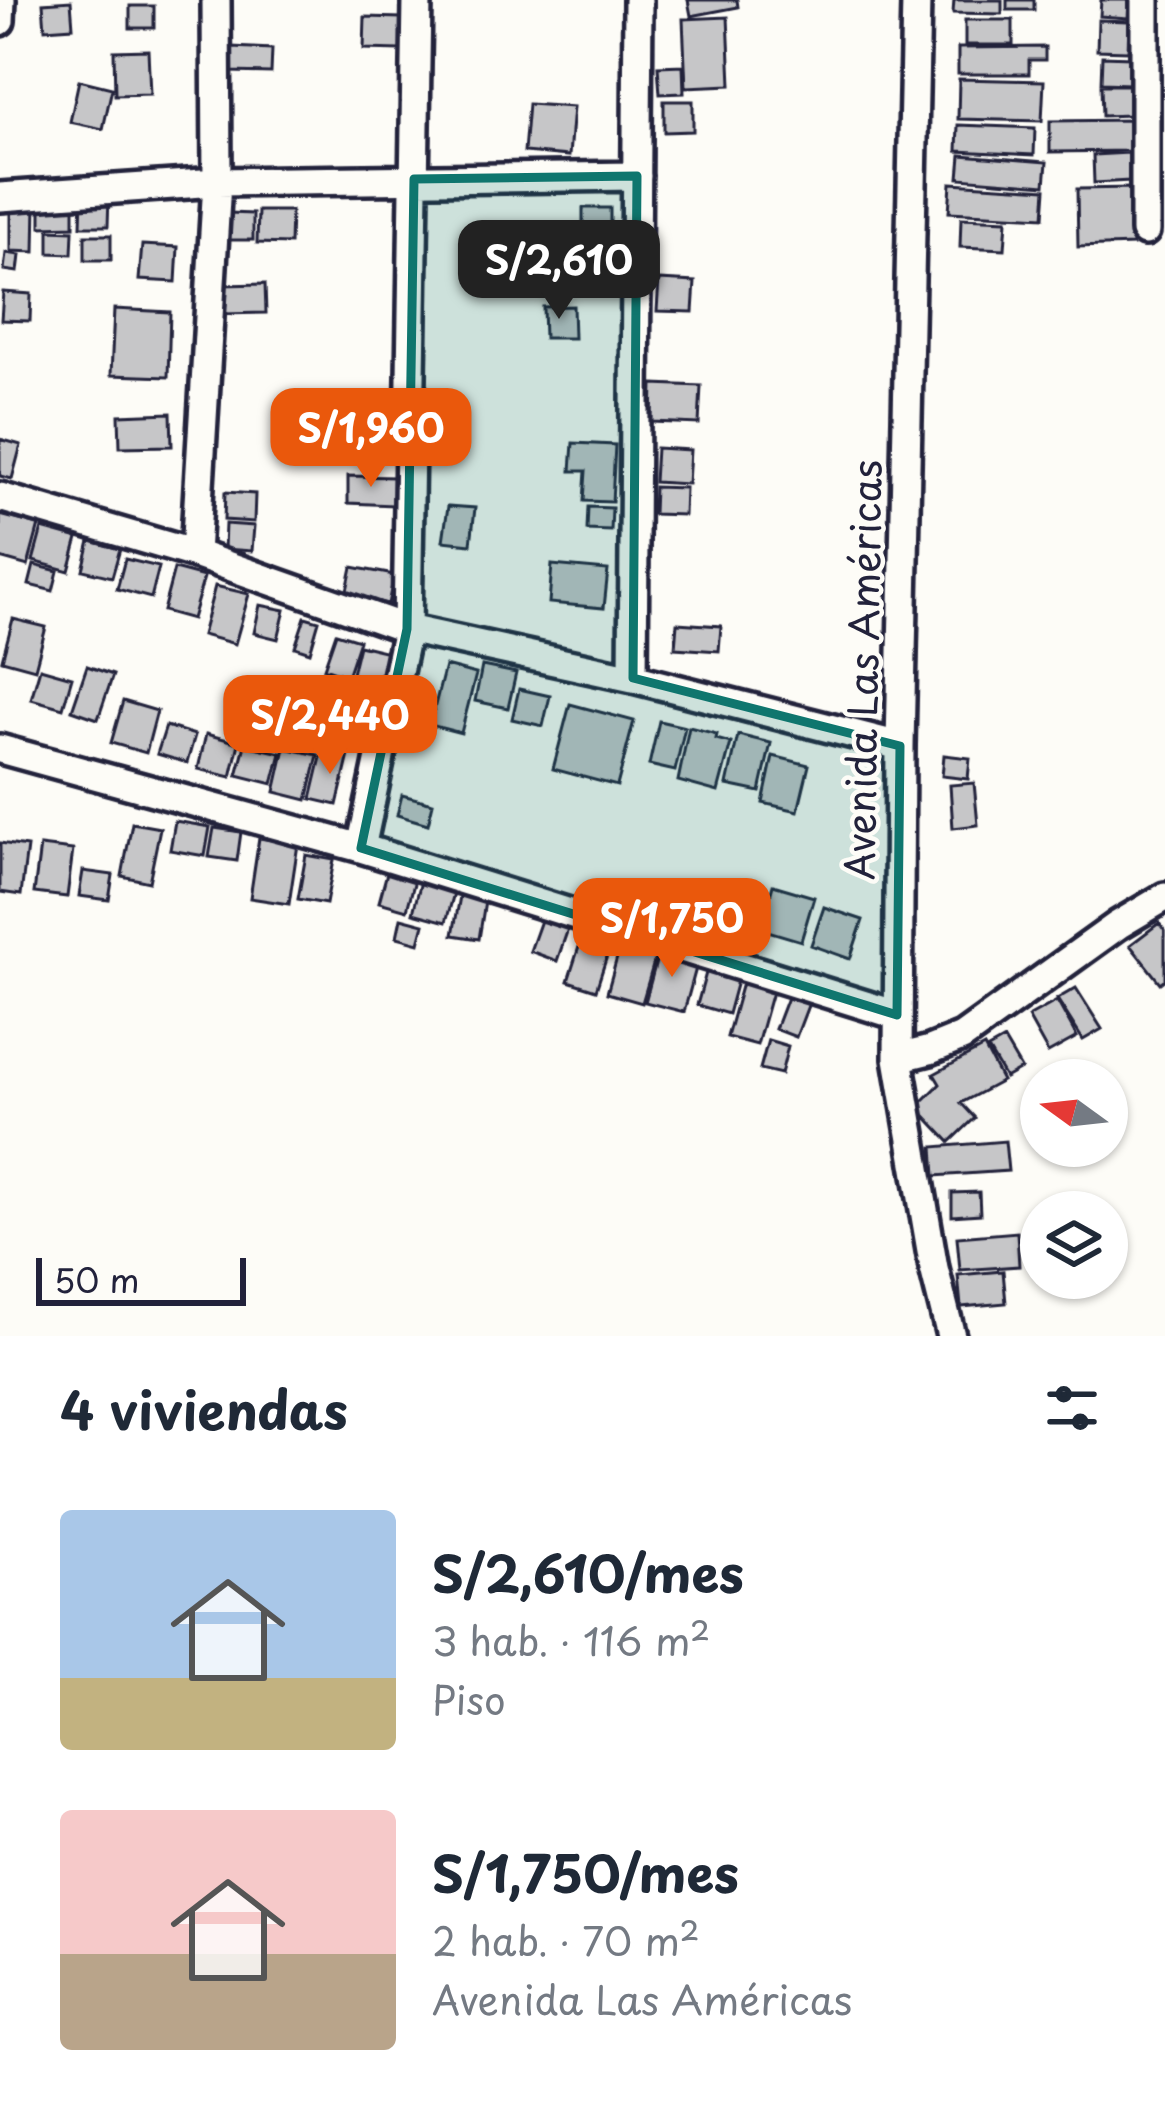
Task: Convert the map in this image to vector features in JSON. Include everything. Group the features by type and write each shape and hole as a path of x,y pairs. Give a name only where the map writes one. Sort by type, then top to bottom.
{"street":[{"path":"0,21 1,0"},
{"path":"195,554 218,182 216,0"},
{"path":"361,848 407,629 417,0"},
{"path":"633,678 638,0"},
{"name":"Avenida Las Américas","path":"916,0 898,1058 934,1268 951,1336"},
{"path":"1144,231 1145,0"},
{"path":"0,197 218,182 637,176"},
{"path":"0,496 195,554 407,629 633,678 900,746"},
{"path":"0,749 361,848 897,1015"},
{"path":"898,1058 962,1037 1118,925 1165,897"}],"highlighted area":[{"path":"637,176 633,678 900,746 897,1015 361,848 407,629 414,179"}],"building":[{"path":"688,0 737,0 738,7 691,16"},
{"path":"954,0 1002,0 1002,14 953,13"},
{"path":"1007,0 1034,0 1034,10 1007,10"},
{"path":"1101,0 1129,0 1128,18 1100,16"},
{"path":"71,1 73,27 45,29 43,3"},
{"path":"130,6 154,6 154,28 130,28"},
{"path":"365,17 402,18 401,50 364,49"},
{"path":"728,17 731,85 686,87 683,19"},
{"path":"965,20 1013,20 1013,45 965,45"},
{"path":"1098,20 1129,21 1128,51 1097,50"},
{"path":"231,47 272,49 271,73 230,72"},
{"path":"1045,47 1045,60 1029,60 1029,74 958,74 958,48"},
{"path":"148,50 150,94 115,95 114,51"},
{"path":"1102,56 1131,57 1130,84 1101,83"},
{"path":"683,65 684,93 660,94 658,66"},
{"path":"959,79 1044,81 1042,121 958,119"},
{"path":"79,80 112,88 103,129 70,122"},
{"path":"1101,85 1131,85 1131,115 1102,116"},
{"path":"664,101 693,101 693,131 664,132"},
{"path":"528,104 573,107 569,156 524,152"},
{"path":"1132,120 1132,151 1050,152 1050,121"},
{"path":"958,125 1035,128 1034,155 957,151"},
{"path":"1129,153 1130,181 1094,183 1093,155"},
{"path":"961,155 1047,162 1045,185 959,178"},
{"path":"951,183 1046,189 1044,217 949,212"},
{"path":"1132,188 1133,245 1078,247 1077,189"},
{"path":"82,196 109,196 108,226 81,226"},
{"path":"41,199 74,199 74,226 41,227"},
{"path":"11,202 36,202 35,252 11,251"},
{"path":"583,208 610,208 610,238 583,237"},
{"path":"258,211 291,211 290,244 257,243"},
{"path":"228,213 253,214 253,240 228,240"},
{"path":"961,218 1007,220 1005,249 960,247"},
{"path":"49,230 73,231 72,254 49,253"},
{"path":"85,235 111,235 111,260 85,260"},
{"path":"142,245 178,247 176,282 139,280"},
{"path":"6,253 20,255 18,272 4,270"},
{"path":"659,280 695,282 693,312 657,311"},
{"path":"265,284 266,313 222,314 221,285"},
{"path":"3,292 31,294 30,321 1,320"},
{"path":"573,306 574,338 544,338 543,307"},
{"path":"114,309 170,312 168,377 111,375"},
{"path":"653,384 701,386 699,424 652,422"},
{"path":"171,413 172,446 120,447 119,415"},
{"path":"347,437 380,439 378,462 346,460"},
{"path":"0,439 21,445 12,479 0,476"},
{"path":"573,443 615,445 612,502 584,501 586,471 571,471"},
{"path":"656,448 690,450 688,484 654,482"},
{"path":"348,476 395,477 394,505 348,503"},
{"path":"654,487 685,488 684,515 653,514"},
{"path":"225,492 255,494 254,522 224,520"},
{"path":"448,506 475,508 471,544 443,541"},
{"path":"588,507 612,508 611,531 587,530"},
{"path":"0,515 39,525 28,566 0,558"},
{"path":"225,524 254,526 252,551 224,549"},
{"path":"42,528 78,538 69,571 33,561"},
{"path":"90,541 120,549 112,577 83,570"},
{"path":"125,559 159,567 151,598 117,589"},
{"path":"34,565 58,571 53,591 29,585"},
{"path":"552,565 608,570 604,608 549,603"},
{"path":"352,567 394,575 388,604 346,595"},
{"path":"174,569 204,577 192,619 163,611"},
{"path":"215,586 249,594 235,644 202,635"},
{"path":"260,605 285,610 278,639 254,633"},
{"path":"305,617 319,621 310,652 295,647"},
{"path":"13,619 46,627 35,669 2,660"},
{"path":"677,623 721,626 719,651 675,648"},
{"path":"336,633 359,640 347,676 324,668"},
{"path":"359,645 393,653 378,711 345,702"},
{"path":"87,666 113,675 98,719 72,710"},
{"path":"445,666 476,674 461,733 430,725"},
{"path":"482,666 516,673 508,708 475,701"},
{"path":"40,668 72,677 63,708 31,699"},
{"path":"519,689 550,696 543,726 512,719"},
{"path":"123,701 157,711 146,753 111,743"},
{"path":"570,704 634,721 617,786 553,769"},
{"path":"659,721 685,727 675,771 649,765"},
{"path":"166,726 195,735 187,763 157,754"},
{"path":"689,727 731,743 718,792 678,781"},
{"path":"206,734 239,743 231,777 198,769"},
{"path":"738,735 771,743 760,792 727,785"},
{"path":"245,745 281,753 273,784 237,775"},
{"path":"285,748 318,755 307,800 275,792"},
{"path":"323,749 349,755 337,805 311,799"},
{"path":"944,755 970,758 968,779 942,776"},
{"path":"773,756 809,765 798,811 763,803"},
{"path":"974,783 978,825 953,828 950,785"},
{"path":"402,795 433,803 428,824 397,815"},
{"path":"175,821 210,827 205,856 170,850"},
{"path":"132,823 160,828 149,882 122,876"},
{"path":"214,828 241,832 237,861 209,857"},
{"path":"259,838 298,844 289,904 250,898"},
{"path":"0,843 27,847 21,895 0,892"},
{"path":"40,846 73,850 67,897 34,893"},
{"path":"306,855 334,860 326,904 298,899"},
{"path":"389,865 417,872 407,910 379,902"},
{"path":"83,871 113,875 109,900 79,896"},
{"path":"423,873 457,882 446,922 413,913"},
{"path":"735,880 766,888 757,923 726,915"},
{"path":"462,885 487,889 479,939 453,935"},
{"path":"773,885 814,897 801,941 761,929"},
{"path":"824,907 863,920 850,959 811,945"},
{"path":"544,912 570,923 557,961 530,951"},
{"path":"401,918 424,924 419,943 397,937"},
{"path":"1159,923 1165,931 1165,979 1160,983 1130,945"},
{"path":"586,925 614,934 596,990 568,981"},
{"path":"623,936 659,945 642,1003 607,993"},
{"path":"660,947 699,957 684,1012 645,1002"},
{"path":"709,962 740,970 728,1014 697,1005"},
{"path":"745,972 775,981 757,1045 727,1037"},
{"path":"791,987 812,995 796,1037 775,1029"},
{"path":"1076,988 1102,1029 1083,1040 1057,999"},
{"path":"1057,1001 1077,1037 1048,1053 1028,1017"},
{"path":"768,1040 788,1046 781,1074 760,1069"},
{"path":"1004,1040 1020,1070 1005,1078 988,1049"},
{"path":"984,1047 1002,1081 961,1103 975,1118 950,1142 917,1107 940,1084 934,1074"},
{"path":"1005,1141 1008,1171 935,1176 933,1147"},
{"path":"979,1192 980,1214 952,1216 952,1193"},
{"path":"1017,1232 1019,1266 960,1270 957,1237"},
{"path":"1003,1271 1006,1303 961,1307 958,1275"}]}
